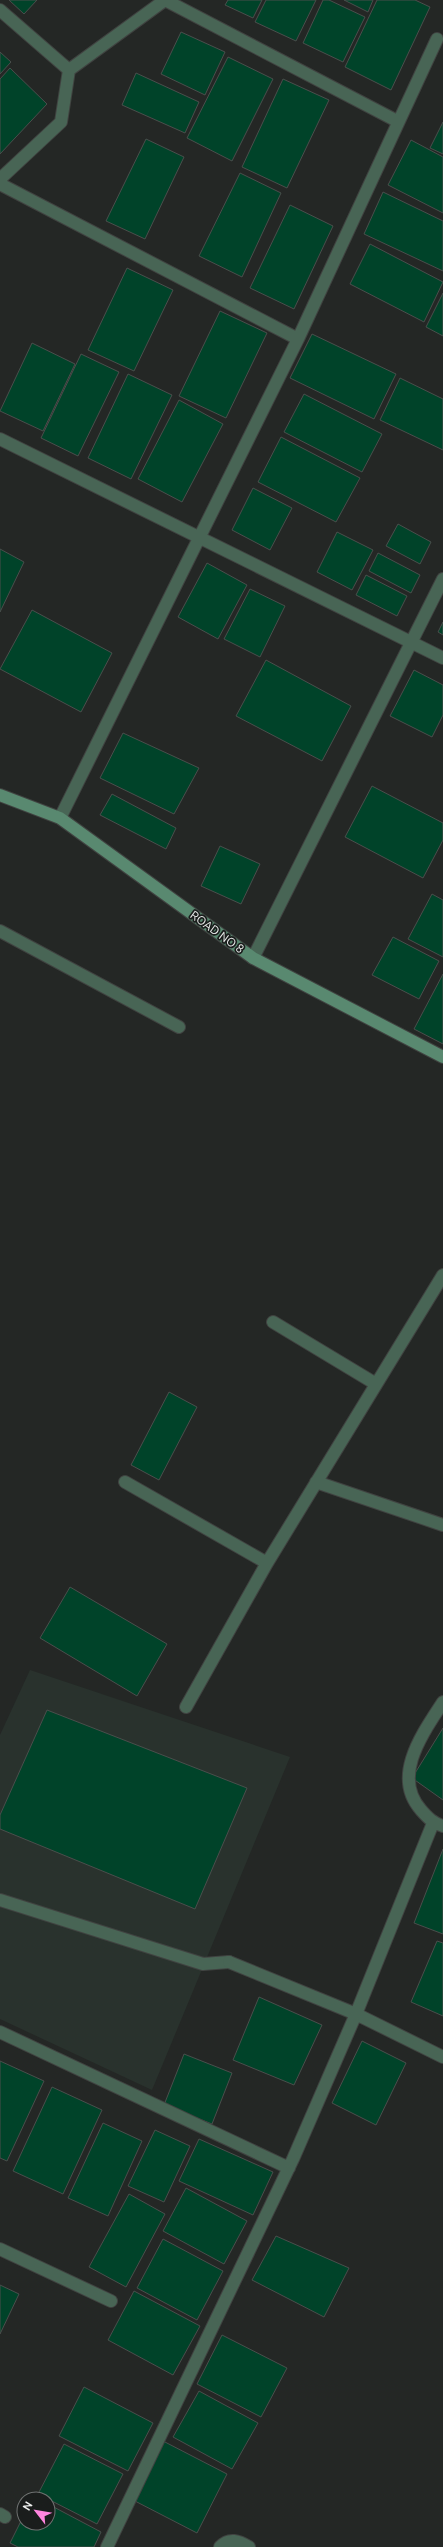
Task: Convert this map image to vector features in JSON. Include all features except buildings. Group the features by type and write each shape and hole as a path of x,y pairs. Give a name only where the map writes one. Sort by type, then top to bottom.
{"street":[{"path":"0,179 61,122 69,70 165,0 397,121"},
{"path":"0,10 69,70"},
{"path":"60,818 200,540 298,339 397,121 437,39"},
{"path":"0,184 298,339"},
{"path":"2,444 443,658"},
{"path":"253,958 412,644 443,579"},
{"name":"ROAD NO 8","path":"0,796 60,818 253,958 443,1057"},
{"path":"0,931 179,1026"},
{"path":"186,1707 267,1563 443,1275"},
{"path":"273,1322 376,1384"},
{"path":"125,1482 267,1563"},
{"path":"316,1482 443,1525"},
{"path":"107,2547 289,2168 438,1824 412,1800 407,1775 420,1738 443,1702"},
{"path":"0,1900 203,1964 229,1962 356,2014 443,2057"},
{"path":"0,2032 289,2168"},
{"path":"0,2249 111,2301"},
{"path":"220,2547 230,2540 239,2541 250,2547"}],"shaded area":[{"path":"30,1670 290,1757 152,2090 0,2019 0,1735"}]}
